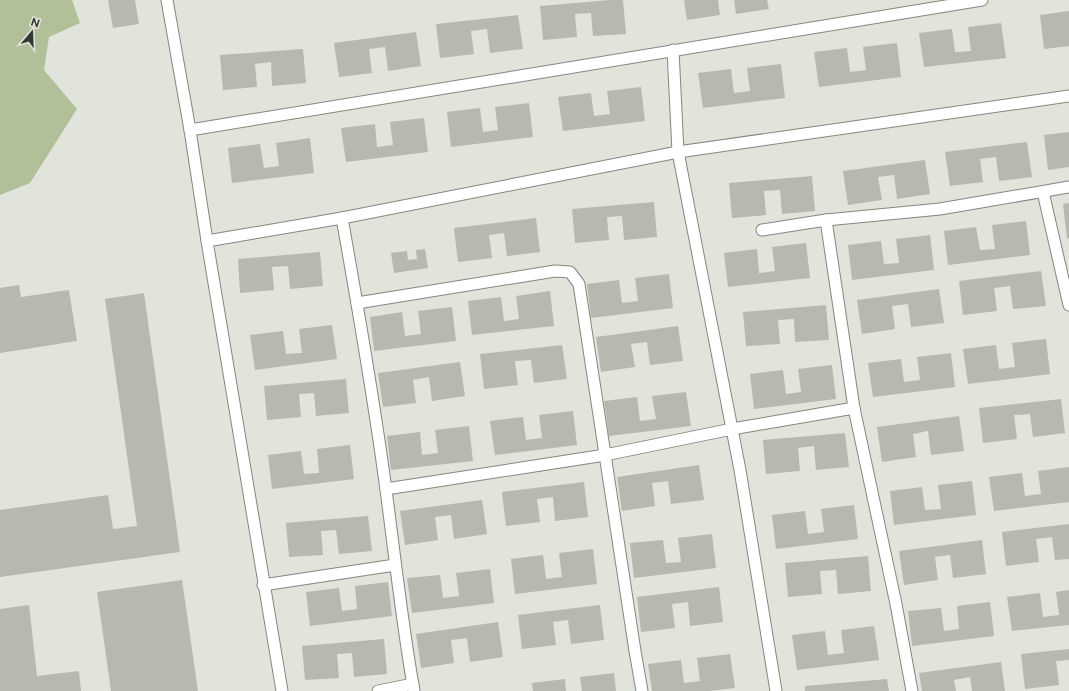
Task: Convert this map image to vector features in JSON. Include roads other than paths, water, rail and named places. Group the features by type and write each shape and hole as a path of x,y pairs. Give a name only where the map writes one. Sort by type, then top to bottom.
{"lane":[{"path":"168,0 263,585 282,691"},
{"path":"190,130 982,0"},
{"path":"673,50 678,152 740,470 776,691"},
{"path":"207,241 342,218 678,152 1069,96"},
{"path":"762,230 826,220 940,209 1069,187"},
{"path":"1043,192 1069,305"},
{"path":"342,218 386,489 395,565 414,687 378,691"},
{"path":"826,220 854,408 896,604 912,691"},
{"path":"357,303 556,270 570,272 579,284 642,691"},
{"path":"386,489 605,455 732,429 854,408"},
{"path":"263,585 395,565"}]}
